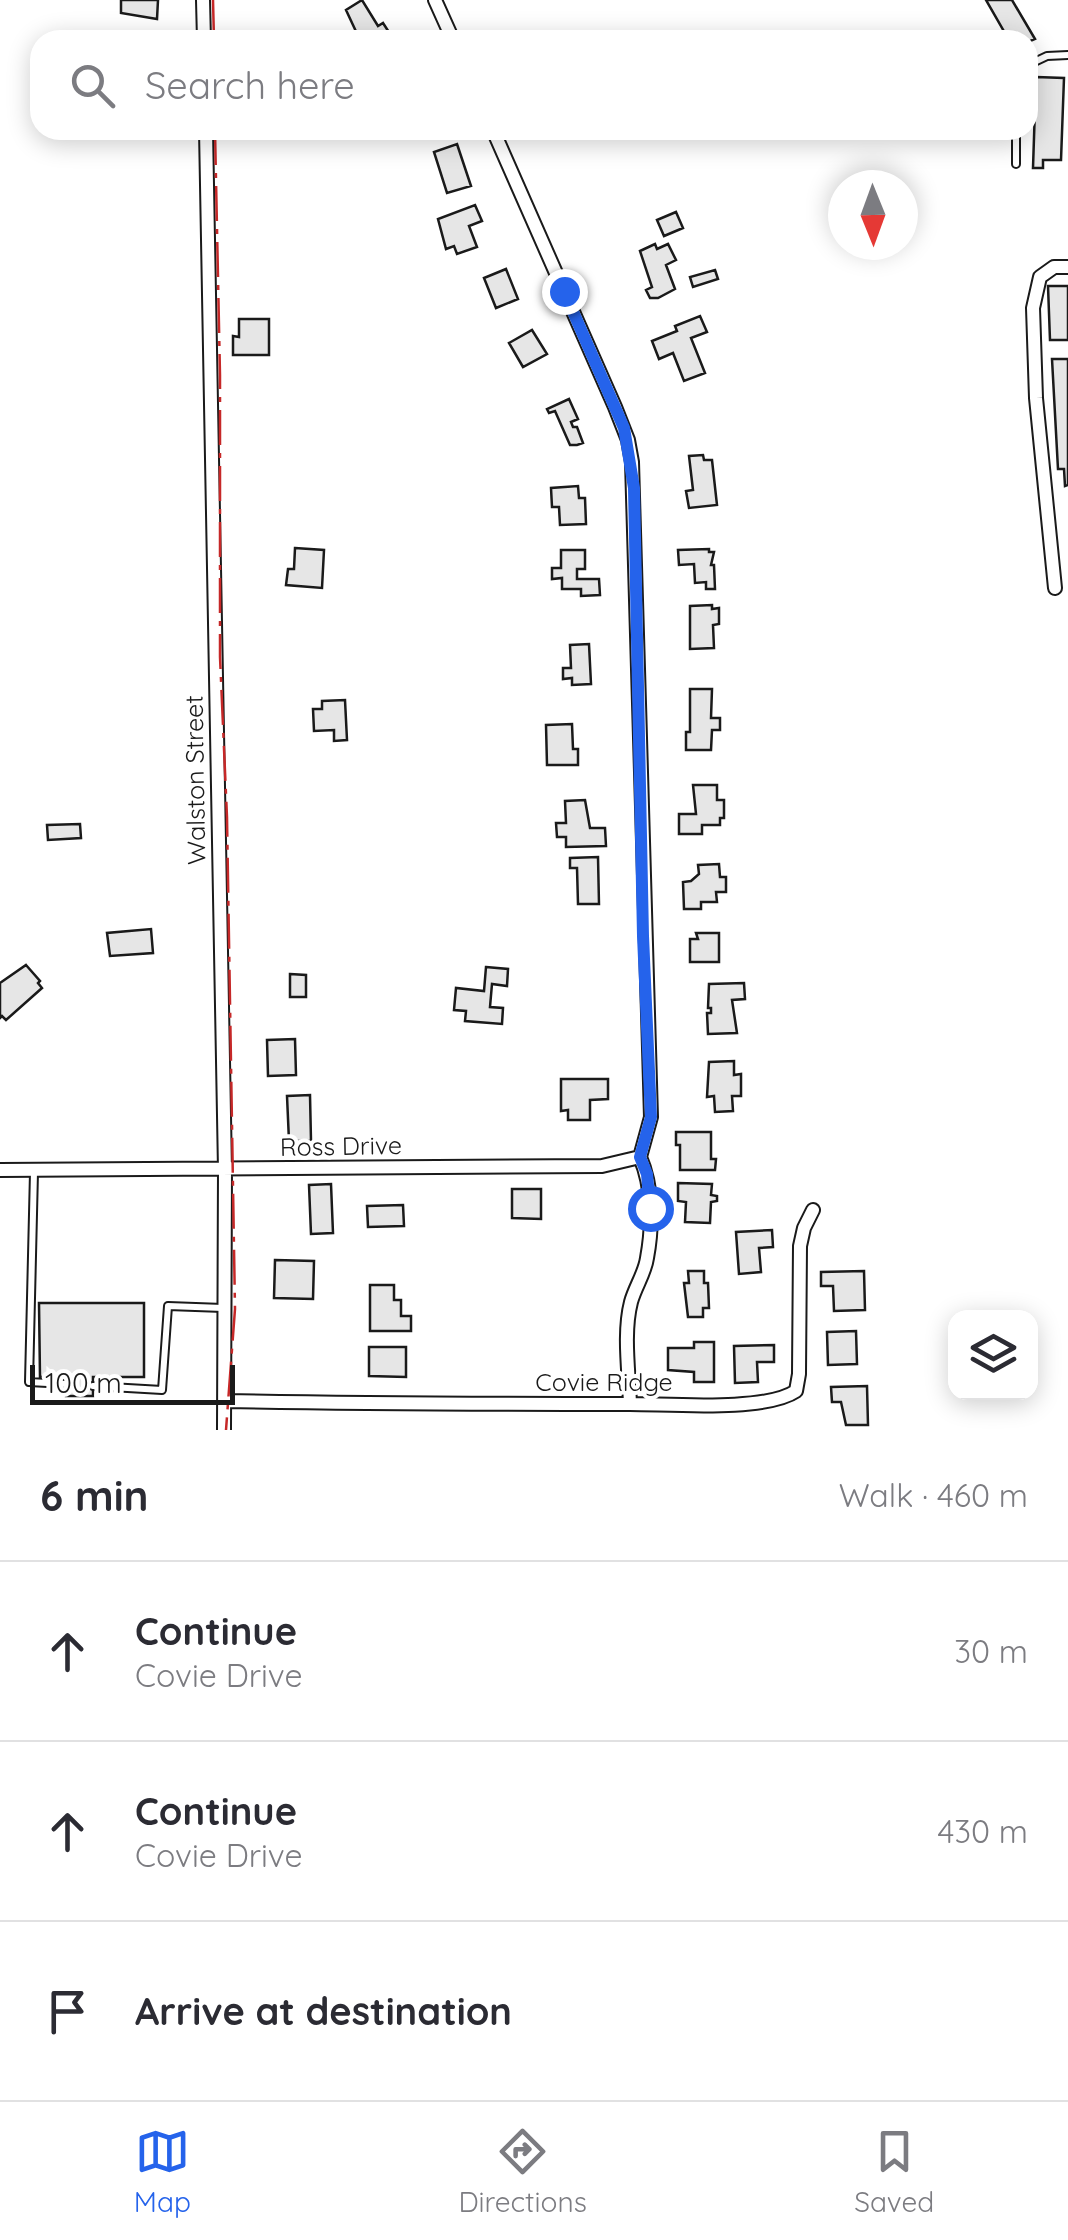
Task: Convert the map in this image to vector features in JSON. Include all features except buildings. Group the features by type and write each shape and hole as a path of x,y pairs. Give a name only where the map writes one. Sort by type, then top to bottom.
{"street":[{"path":"204,0 204,30"},
{"path":"435,0 448,30"},
{"name":"Walston Street","path":"206,140 225,1170 224,1430"},
{"path":"497,140 616,406 632,462 651,1117 640,1157 647,1174 650,1208 648,1258 631,1303 630,1404"},
{"path":"1056,588 1036,398 1032,308 1040,277 1054,267 1068,267"},
{"name":"Ross Drive","path":"0,1170 602,1166 640,1157"},
{"name":"Covie Ridge","path":"226,1401 462,1406 762,1402 786,1398 796,1391 799,1374 800,1246 813,1210"}],"lane":[{"path":"1038,60 1068,55"},
{"path":"1016,140 1016,164"},
{"path":"34,1170 29,1382 66,1384"},
{"path":"93,1386 162,1390 168,1306 226,1308"}],"power":[{"path":"213,0 214,30"},
{"path":"215,140 220,657 227,817 235,1309 226,1430"}],"route":[{"path":"564,291 624,428 632,462 651,1117 640,1157 647,1174 650,1208"}]}
